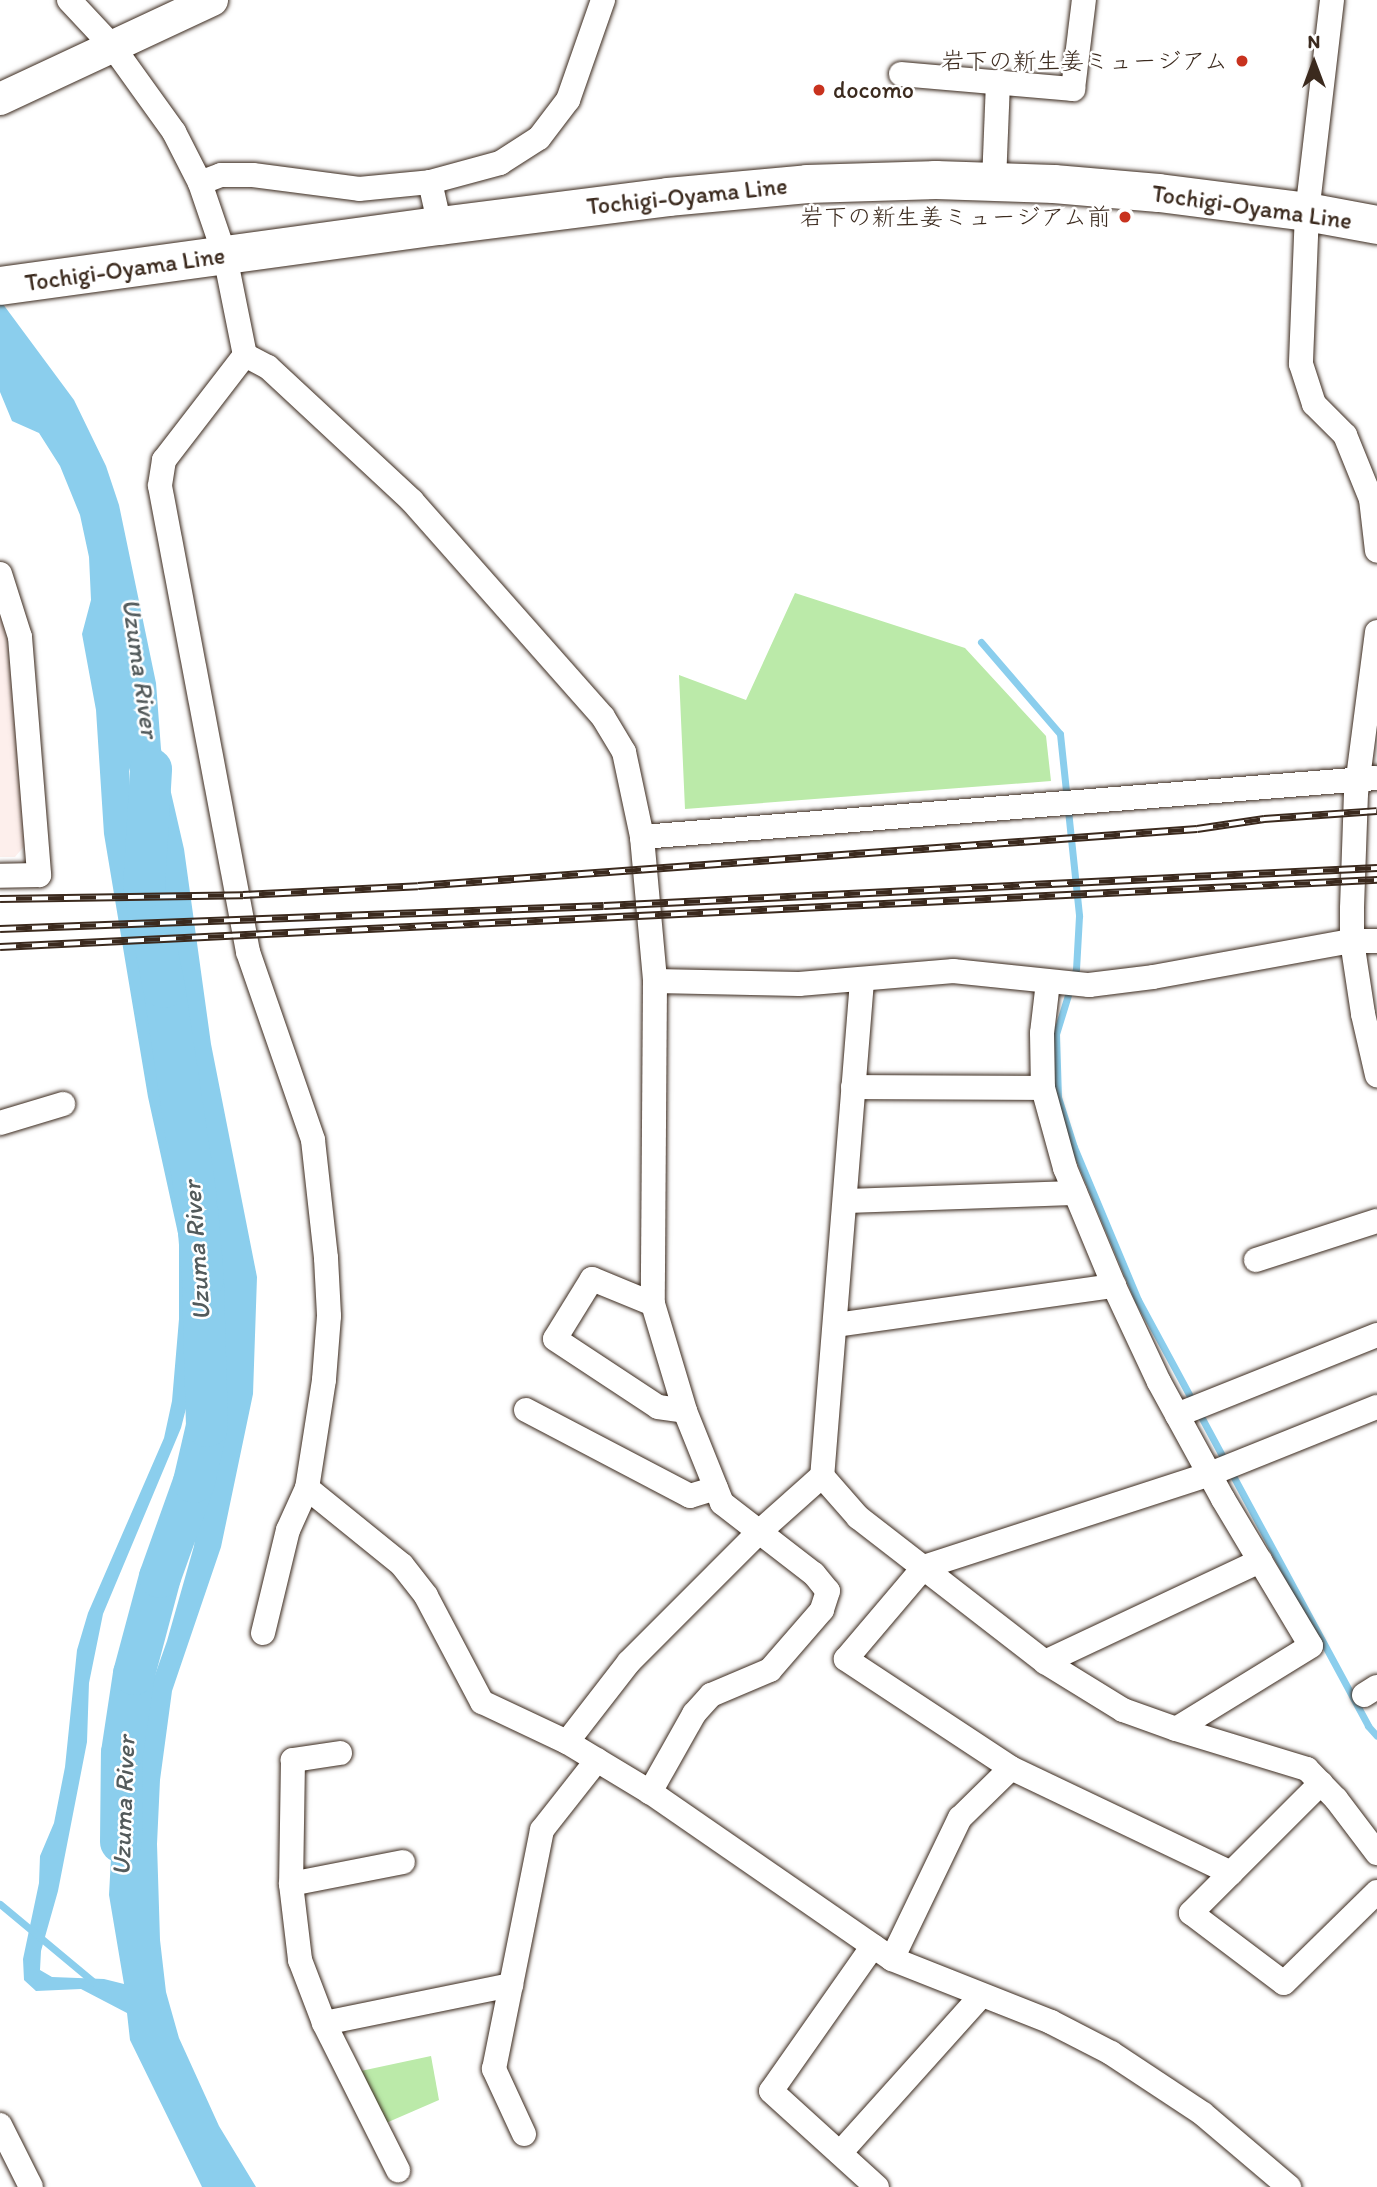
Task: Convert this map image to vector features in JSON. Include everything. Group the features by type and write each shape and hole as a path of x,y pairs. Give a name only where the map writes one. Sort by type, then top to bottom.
{"main road":[{"name":"Tochigi-Oyama Line","path":"4,285 667,197 807,184 936,180 1159,193 1307,212 1377,225"}],"street":[{"path":"69,0 113,47 174,132 200,183 225,256 245,355 164,460 160,486 248,952 313,1140 326,1258 329,1316 324,1380 307,1488 288,1530 263,1633"},
{"path":"0,99 212,0"},
{"path":"200,183 220,175 253,175 359,189 430,182 500,163 539,138 568,100 603,0"},
{"path":"901,74 1073,89 1084,0"},
{"path":"1332,0 1307,212 1301,364 1314,404 1345,435 1371,499 1377,551"},
{"path":"994,182 998,82"},
{"path":"430,182 440,226"},
{"path":"245,355 268,367 412,500 603,717 624,752 642,837 655,981 653,1304 685,1411 722,1503 828,1591 822,1610 770,1670 712,1695 694,1714 650,1791"},
{"path":"0,574 20,637 38,875 0,876"},
{"path":"1377,632 1352,942 1363,1014 1377,1075"},
{"path":"642,837 1367,778"},
{"path":"655,981 741,985 862,981 953,971 989,972 1048,982 1089,985 1153,977 1352,942 1377,942"},
{"path":"567,1742 629,1662 758,1533 822,1476 862,981"},
{"path":"1048,982 1042,1033 1043,1088 1065,1168 1114,1286 1177,1415 1311,1646 1176,1729"},
{"path":"853,1087 1043,1088"},
{"path":"0,1123 63,1104"},
{"path":"845,1201 1075,1193"},
{"path":"1256,1260 1377,1221"},
{"path":"653,1304 592,1279 555,1339 658,1406 685,1411"},
{"path":"836,1325 1114,1286"},
{"path":"1177,1415 1377,1335"},
{"path":"1231,1874 1011,1768 846,1659 924,1567 1210,1474 1377,1407"},
{"path":"526,1410 690,1496 716,1488"},
{"path":"822,1476 858,1517 1045,1662 1123,1710 1307,1769 1377,1853"},
{"path":"307,1488 402,1564 426,1596 482,1702 567,1742 650,1791 883,1952 1051,2022 1111,2053 1203,2114 1289,2187"},
{"path":"1045,1662 1260,1561"},
{"path":"340,1752 293,1760 291,1884 300,1960 324,2023 398,2171"},
{"path":"524,2134 495,2069 511,1985 542,1830 597,1760"},
{"path":"877,2187 771,2091 883,1952 960,1818 1011,1768"},
{"path":"1321,1783 1191,1913 1284,1983 1377,1892"},
{"path":"291,1884 403,1862"},
{"path":"324,2023 511,1985"},
{"path":"840,2153 982,1995"},
{"path":"0,2125 31,2187"}],"shaded area":[{"path":"0,613 8,641 25,845 15,857 0,857"}],"green space":[{"path":"795,593 965,648 1046,736 1051,781 685,809 679,675 746,700"},
{"path":"431,2056 439,2100 386,2123 356,2072"}],"water":[{"path":"0,300 74,400 106,466 119,505 156,683 161,749 184,849 211,1044 257,1277 253,1394 221,1547 172,1691 160,1780 157,1844 160,1940 166,1992 179,2038 219,2126 256,2187 202,2187 130,2040 127,2013 81,1989 36,1991 24,1980 23,1959 39,1883 40,1856 54,1823 65,1767 77,1650 88,1613 164,1438 172,1401 179,1319 179,1238 148,1097 104,834 96,710 82,634 91,600 89,557 80,515 60,466 39,433 12,421 0,392","holes":["129,768 151,843 191,1093 220,1242 223,1344 216,1436 198,1511 194,1546 167,1641 132,1740 113,1821 109,1895 124,1984 104,1979 52,1977 40,1970 41,1951 58,1891 87,1742 89,1683 103,1614 181,1428 200,1337 193,1201 159,1042 154,988 132,839"]}],"waterway":[{"path":"981,642 1060,734 1079,916 1076,969 1056,1034 1058,1097 1074,1147 1138,1300 1368,1726 1377,1736"},
{"name":"Uzuma River","path":"121,1842 122,1753 134,1674 160,1577 194,1482 207,1426 203,1279 196,1198 164,987 144,888 151,769"},
{"path":"0,1904 96,1984"}],"railway":[{"path":"0,899 243,895 418,886 1197,829 1264,819 1377,811"},
{"path":"0,929 604,906 1377,868"},
{"path":"0,947 1377,880"}],"place":[{"name":"岩下の新生姜ミュージアム","path":"1242,61"},
{"name":"docomo","path":"819,90"},
{"name":"岩下の新生姜ミュージアム前","path":"1125,217"}]}
